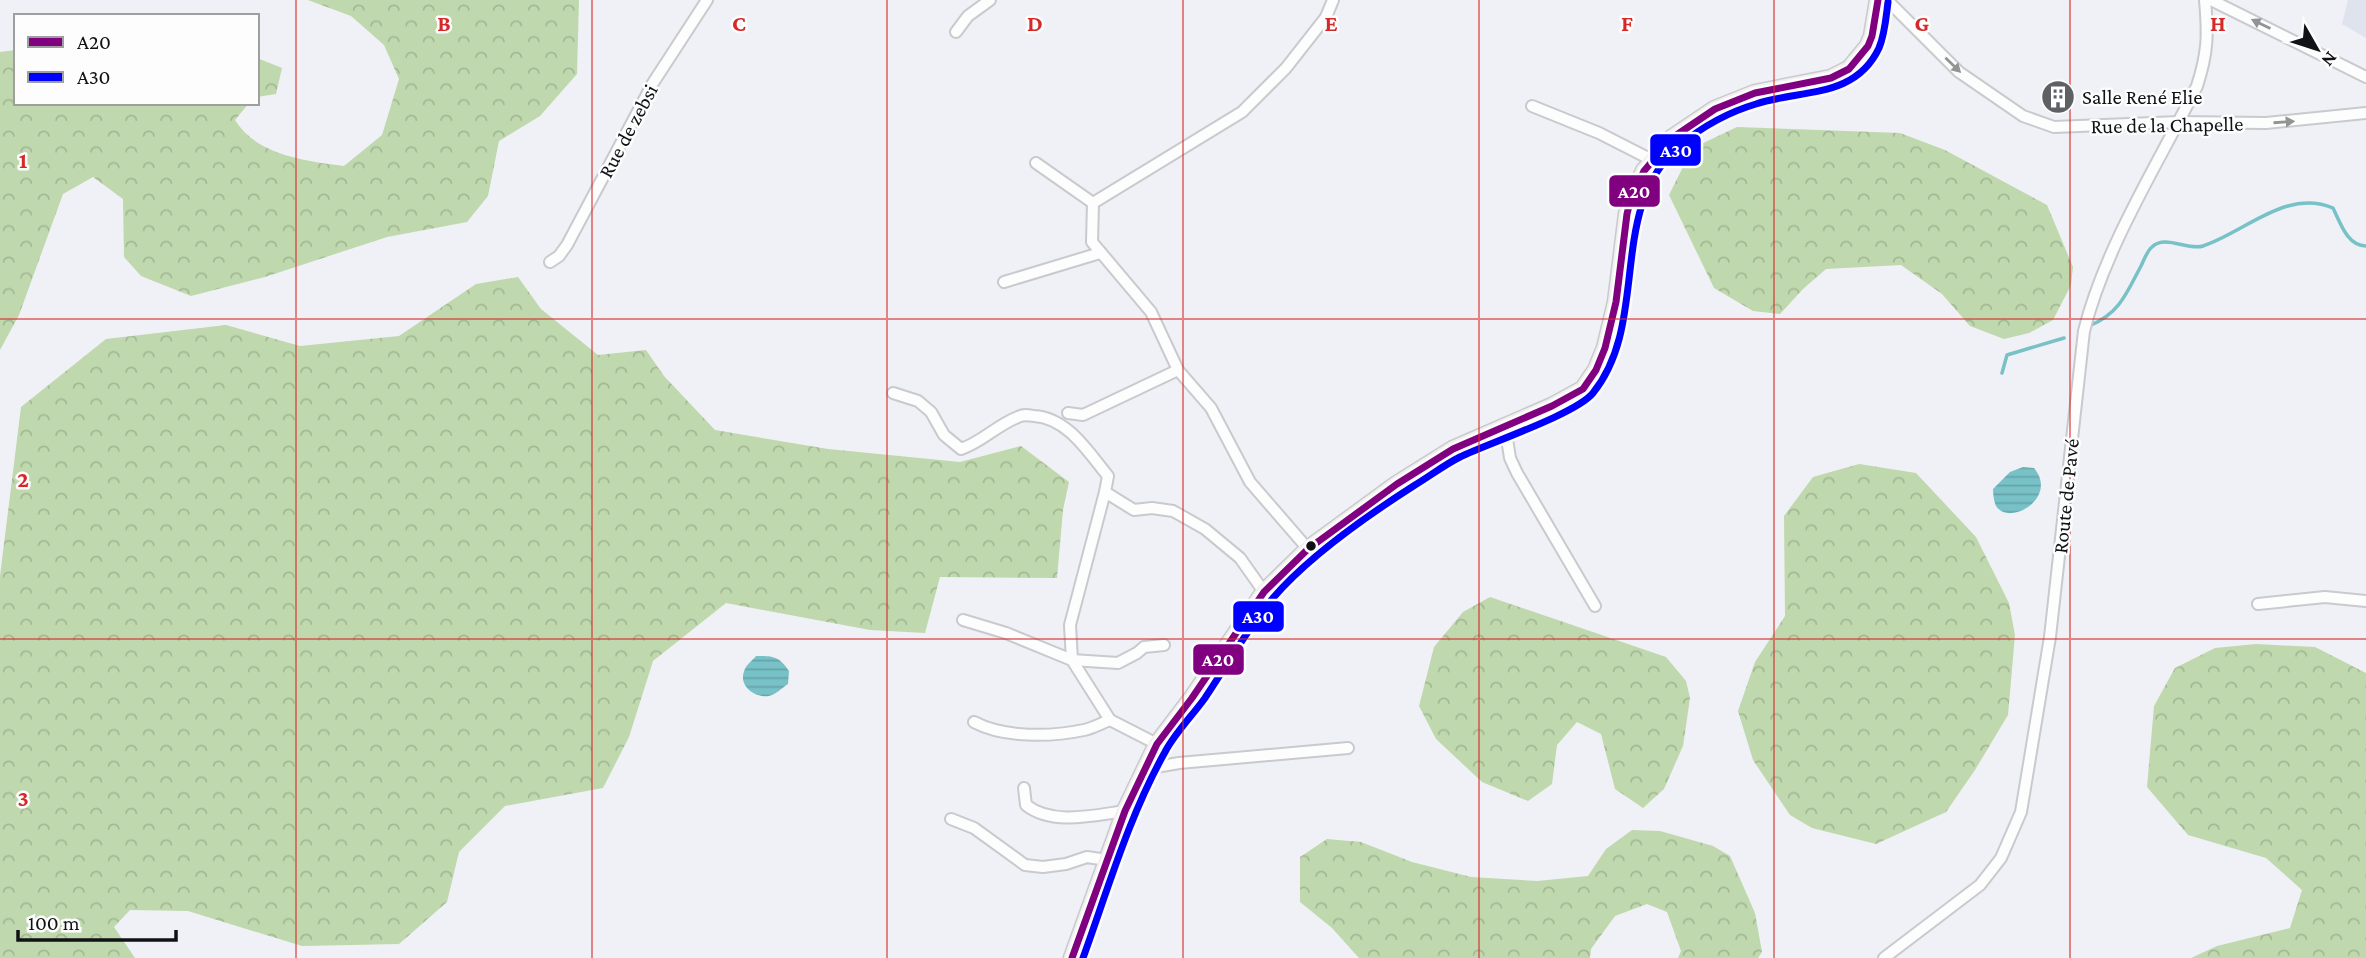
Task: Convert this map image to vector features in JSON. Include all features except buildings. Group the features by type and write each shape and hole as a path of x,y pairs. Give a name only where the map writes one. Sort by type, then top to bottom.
{"main road":[{"path":"1072,958 1125,811 1157,744 1192,698 1264,592 1308,550 1397,484 1453,449 1573,396 1583,389 1597,370 1605,348 1616,302 1631,198 1652,160 1672,138 1715,109 1755,93 1831,78 1849,69 1868,46 1878,0"}],"street":[{"name":"Rue de zebsi","path":"550,262 559,257 567,245 653,83 707,0"},
{"path":"956,32 968,16 990,0"},
{"path":"1093,203 1242,112 1286,68 1326,17 1333,0"},
{"name":"Rue de la Chapelle","path":"1887,0 1959,72 2023,116 2054,127 2179,122 2266,123 2366,113"},
{"name":"Route de Pavé","path":"1884,958 1980,885 2001,858 2021,812 2050,637 2084,331 2093,296 2111,255 2197,86 2206,58 2208,35 2205,0"},
{"path":"2211,0 2366,77"},
{"path":"1532,106 1599,133 1652,160"},
{"path":"1036,163 1093,203"},
{"path":"1093,203 1092,242 1151,312 1178,370 1211,408 1250,482 1308,550"},
{"path":"1004,282 1100,253"},
{"path":"1068,414 1083,415 1178,370"},
{"path":"893,393 918,401 931,412 944,435 961,449 974,445 990,432 1021,415 1044,416 1069,430 1108,476 1070,625 1072,660 1110,720 1157,744"},
{"path":"1505,426 1510,458 1517,473 1595,606"},
{"path":"1105,492 1135,510 1152,508 1174,511 1205,529 1240,558 1264,592"},
{"path":"2259,604 2325,597 2366,601"},
{"path":"963,620 1006,633 1072,660 1118,663 1144,647 1164,645"},
{"path":"975,722 1007,734 1030,734 1086,730 1110,720"},
{"path":"1144,769 1179,763 1348,748"},
{"path":"1024,788 1026,805 1047,816 1089,816 1125,811"},
{"path":"951,819 974,828 1025,865 1043,867 1066,864 1087,857 1107,860"}],"shaded area":[{"path":"2348,0 2366,0 2366,38 2342,24"}],"green space":[{"path":"308,0 579,0 577,74 540,116 499,141 488,196 467,222 387,237 265,277 191,296 141,276 124,257 123,199 93,177 63,194 19,315 0,350 0,52 14,50 14,105 247,105 235,120 244,132 256,141 283,154 344,166 382,135 399,79 384,45 351,16"},
{"path":"259,59 282,68 276,94 259,97"},
{"path":"1737,127 1900,133 1945,150 2047,205 2073,267 2071,285 2053,320 2029,333 2004,339 1970,326 1942,294 1901,265 1826,269 1780,314 1753,311 1714,288 1669,195 1684,165 1699,145"},
{"path":"518,277 541,309 598,355 646,350 664,376 715,430 828,449 960,462 1021,446 1069,482 1063,510 1057,578 940,577 925,633 870,630 726,603 653,661 629,737 603,788 505,806 459,852 447,902 399,944 302,946 188,911 130,910 114,927 135,958 0,958 0,576 21,407 106,339 226,325 300,346 399,336 476,284"},
{"path":"1859,464 1916,473 1976,537 2009,603 2015,635 2008,715 1975,770 1946,812 1876,844 1812,828 1790,815 1753,760 1738,711 1755,662 1785,616 1784,516 1813,477"},
{"path":"1490,597 1666,657 1686,681 1690,698 1683,746 1664,789 1643,808 1615,789 1601,734 1577,722 1557,745 1552,784 1528,801 1482,782 1436,739 1419,706 1434,647 1463,612"},
{"path":"2256,644 2315,647 2366,673 2366,958 2191,958 2217,946 2290,928 2302,890 2266,858 2188,835 2147,787 2154,706 2175,668 2215,648"},
{"path":"1632,830 1660,831 1713,846 1730,856 1755,913 1762,952 1758,958 1678,958 1681,951 1667,912 1647,904 1615,916 1591,949 1590,958 1359,958 1332,928 1300,902 1300,857 1327,839 1361,842 1412,862 1471,877 1537,881 1588,876 1606,849"}],"water":[{"path":"2023,467 2034,468 2040,479 2040,490 2036,499 2020,511 2002,512 1995,504 1993,489 2010,472"},
{"path":"756,656 771,657 782,662 789,671 788,684 769,696 758,695 748,689 743,675"}],"waterway":[{"path":"2091,325 2116,308 2149,251 2157,243 2203,246 2266,214 2299,204 2316,203 2333,208 2349,238 2366,246"},
{"path":"2002,373 2007,355 2064,338"}],"transit line":[{"name":"A20","path":"1072,958 1125,811 1157,744 1192,698 1264,592 1308,549 1397,484 1453,449 1552,406 1583,389 1596,370 1605,348 1616,302 1627,214 1631,198 1644,171 1672,138 1715,109 1755,93 1831,78 1849,69 1868,46 1878,0"},
{"name":"A30","path":"1083,958 1110,879 1152,776 1179,731 1205,698 1273,598 1340,537 1443,467 1460,457 1551,419 1593,393 1610,364 1621,333 1635,233 1643,201 1657,171 1680,145 1726,116 1773,99 1825,90 1856,76 1869,64 1879,48 1888,2"}],"place":[{"name":"Salle René Elie","path":"2058,97"}]}
